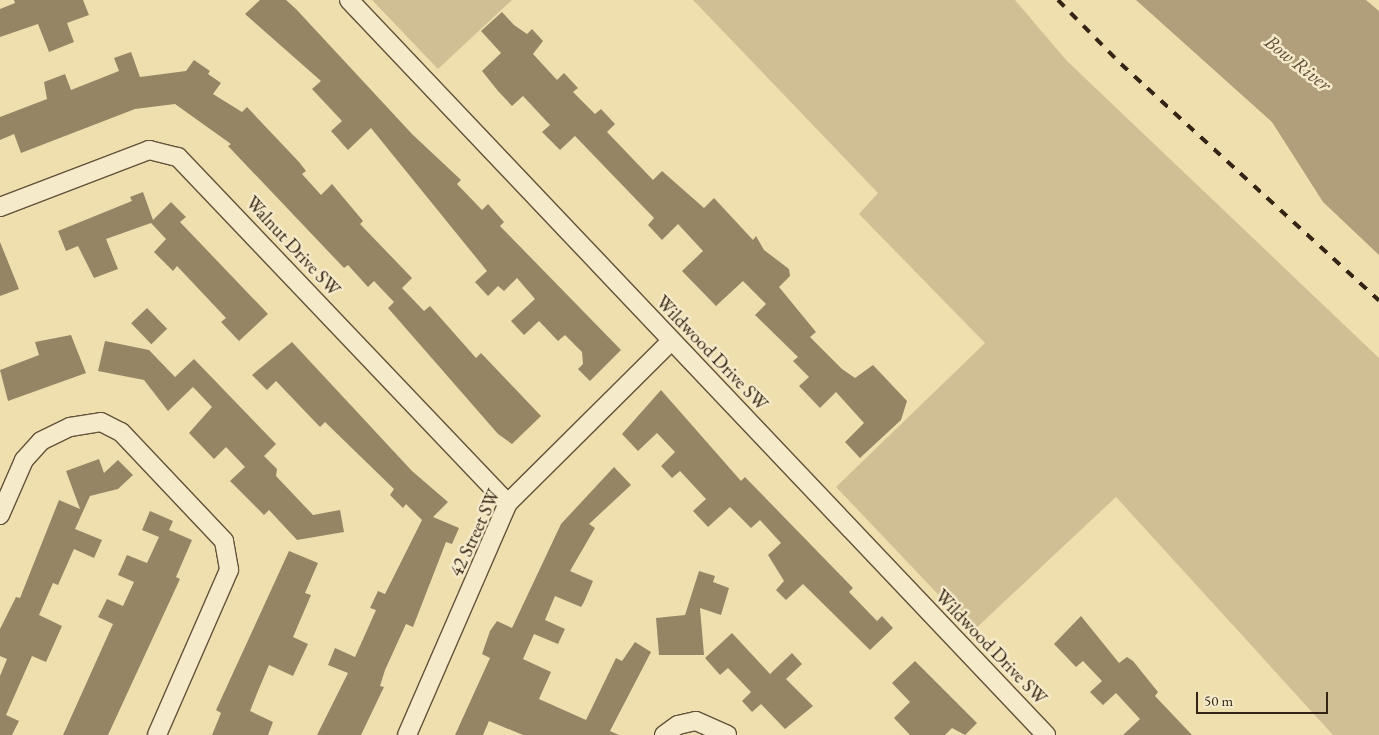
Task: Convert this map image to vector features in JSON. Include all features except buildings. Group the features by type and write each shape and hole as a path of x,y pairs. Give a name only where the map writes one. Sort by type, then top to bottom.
{"street":[{"name":"Wildwood Drive SW","path":"349,0 1046,735"},
{"name":"Walnut Drive SW","path":"0,207 149,150 178,157 508,503"},
{"name":"42 Street SW","path":"408,735 508,503 671,341"},
{"path":"0,515 24,460 41,441 70,427 101,422 121,432 224,541 229,570 157,735"},
{"path":"664,735 678,725 696,721 727,735"}],"shaded area":[{"path":"372,0 512,0 438,69"},
{"path":"693,0 1015,0 1067,61 1379,358 1379,735 1333,735 1116,497 973,631 836,487 985,343 859,214 878,193"}],"water":[{"name":"Bow River","path":"1136,0 1366,0 1379,11 1379,255 1323,202 1272,122"}],"railway":[{"path":"1058,0 1121,64 1379,300"}]}
